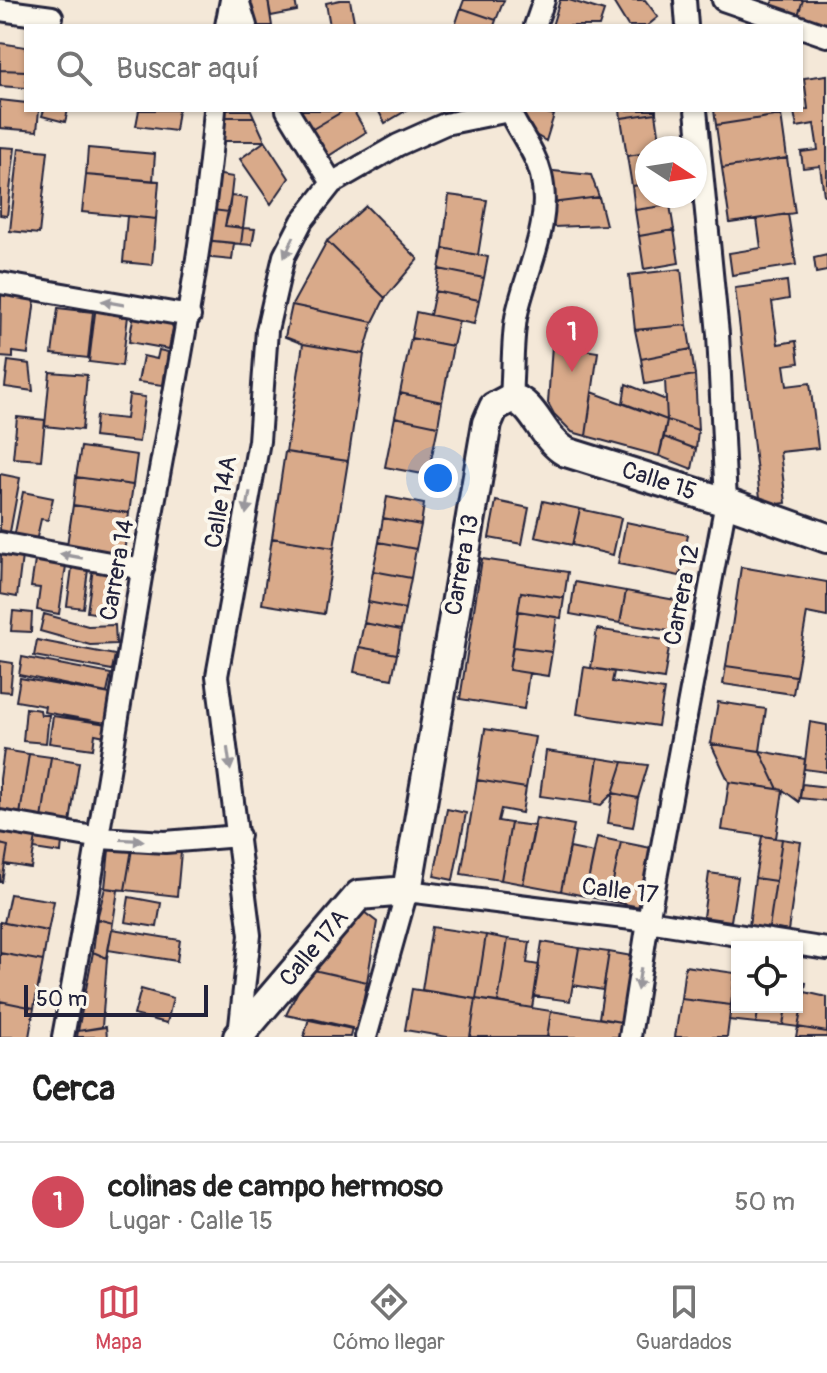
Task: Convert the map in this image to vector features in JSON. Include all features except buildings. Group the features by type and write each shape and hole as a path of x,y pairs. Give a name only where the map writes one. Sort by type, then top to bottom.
{"street":[{"path":"226,24 231,0"},
{"path":"238,0 245,24"},
{"path":"536,24 544,0"},
{"path":"685,0 687,24"},
{"path":"723,0 791,24"},
{"path":"0,10 52,17"},
{"path":"803,28 827,36"},
{"name":"Carrera 14","path":"63,1037 190,316 215,112"},
{"path":"288,112 332,183"},
{"name":"Calle 14A","path":"238,1036 250,935 217,676 259,441 267,330 284,256 302,221 332,183 398,145 445,124 504,112"},
{"path":"510,112 531,146 541,176 545,205 535,259 516,318 511,398"},
{"name":"Carrera 12","path":"630,1037 648,921 726,502 718,334 696,112"},
{"path":"0,283 190,316"},
{"name":"Calle 15","path":"511,398 525,404 547,438 566,452 726,502 827,538"},
{"name":"Carrera 13","path":"366,1037 407,891 487,423 494,407 511,398"},
{"path":"0,543 143,569"},
{"path":"0,821 100,838 165,842 239,836"},
{"name":"Calle 17","path":"407,891 648,921 827,949"},
{"name":"Calle 17A","path":"238,1036 359,895 407,891"}],"place":[{"name":"colinas de campo hermoso","path":"572,372"}]}
